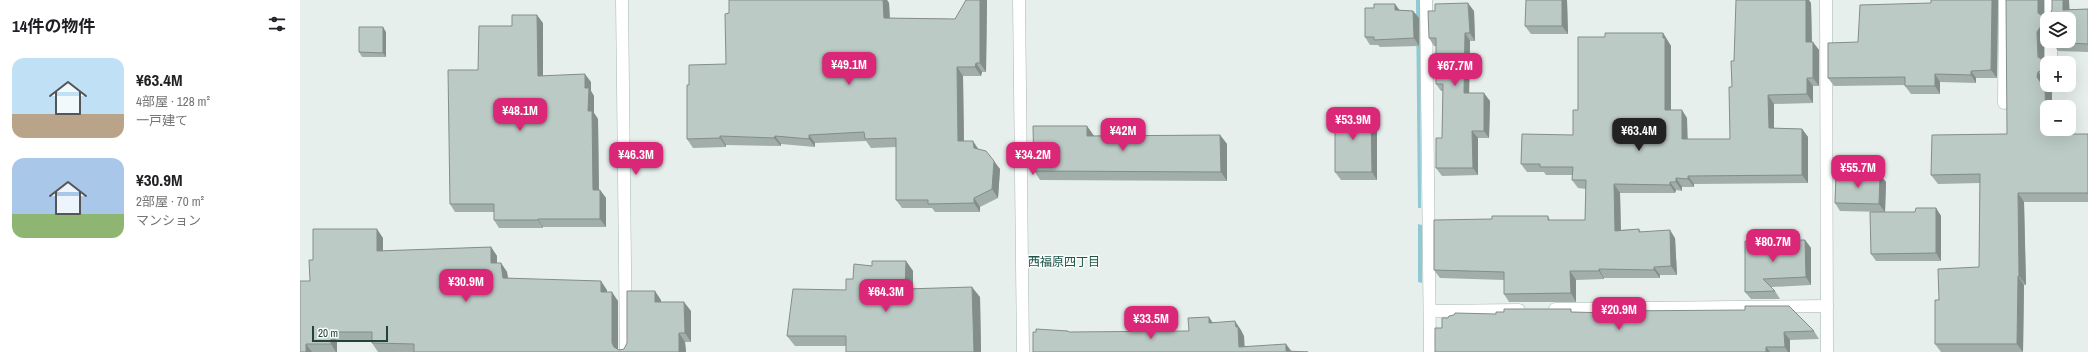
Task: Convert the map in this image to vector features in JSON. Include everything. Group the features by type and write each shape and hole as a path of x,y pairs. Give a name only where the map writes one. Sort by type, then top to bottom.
{"street":[{"path":"622,0 626,352"},
{"path":"1019,0 1023,352"},
{"path":"1426,0 1430,352"},
{"path":"1826,0 1827,352"},
{"path":"2004,102 2006,0"},
{"path":"2051,0 2051,12"},
{"path":"1430,311 1827,306"}],"water":[{"path":"1416,0 1420,0 1421,208 1418,208"},
{"path":"1418,224 1422,225 1422,283 1418,282"}],"building":[{"path":"729,0 883,0 884,18 955,19 966,0 980,0 980,63 976,63 975,67 957,67 958,141 973,141 974,148 986,151 994,161 992,189 974,198 974,203 928,204 928,200 896,200 896,138 865,139 864,132 809,135 809,139 775,136 774,138 720,136 720,138 687,139 687,85 689,85 689,65 726,64 725,14 729,13"},
{"path":"1526,0 1562,0 1562,26 1525,26"},
{"path":"1736,0 1806,0 1806,42 1813,42 1813,78 1807,78 1807,94 1768,95 1769,128 1802,129 1802,175 1688,176 1688,179 1676,178 1676,182 1670,182 1670,185 1614,184 1615,231 1639,229 1639,232 1670,230 1671,266 1654,267 1654,270 1599,269 1599,271 1570,271 1571,293 1504,294 1504,272 1434,270 1434,220 1492,219 1492,216 1548,216 1548,220 1585,220 1586,180 1572,180 1573,167 1540,167 1540,164 1521,164 1522,134 1573,135 1573,110 1578,110 1578,37 1605,37 1605,33 1663,33 1663,38 1665,38 1665,110 1682,110 1682,139 1730,139 1729,87 1732,87 1731,61 1734,61"},
{"path":"1931,0 1992,0 1991,70 1971,71 1971,75 1935,74 1935,86 1905,86 1905,77 1828,78 1828,43 1858,42 1860,5 1931,3"},
{"path":"2006,0 2038,0 2040,28 2037,32 2040,71 2038,72 2037,77 2040,82 2040,92 2045,92 2045,100 2040,100 2040,136 2076,136 2076,134 2088,134 2088,193 2018,193 2019,276 2017,344 1935,344 1935,300 1939,300 1938,269 1979,267 1980,174 1931,175 1932,135 2007,134"},
{"path":"2052,0 2063,0 2063,10 2088,9 2088,44 2076,43 2076,12 2051,12"},
{"path":"1468,3 1470,33 1465,33 1464,93 1484,93 1484,131 1472,131 1473,168 1436,168 1436,138 1442,138 1443,84 1436,84 1436,38 1429,38 1428,11 1435,11 1435,4"},
{"path":"1374,4 1395,4 1395,10 1413,11 1414,38 1374,40 1374,37 1365,37 1365,8 1374,8"},
{"path":"512,15 537,15 538,76 585,74 585,88 589,88 588,111 592,111 593,190 600,190 600,219 494,220 494,204 450,204 448,70 478,70 479,26 512,26"},
{"path":"359,27 383,27 383,53 359,52"},
{"path":"1335,110 1371,110 1372,172 1335,172"},
{"path":"1033,126 1087,126 1087,136 1220,135 1221,172 1034,171"},
{"path":"1836,174 1880,175 1879,204 1835,203"},
{"path":"1916,208 1936,208 1936,253 1871,254 1870,212 1915,212"},
{"path":"313,229 377,229 377,251 491,247 491,263 501,263 503,278 601,281 601,292 612,292 612,343 614,347 619,350 624,349 627,343 627,291 655,291 655,302 684,302 685,333 679,333 679,352 414,352 414,344 372,343 372,332 331,332 331,344 306,344 306,352 300,352 300,281 310,281 309,260 313,260"},
{"path":"1805,240 1806,277 1763,279 1775,291 1745,292 1745,241"},
{"path":"872,261 906,261 905,289 972,287 974,352 846,352 846,336 787,336 793,289 846,290 846,279 853,279 854,264 872,266"},
{"path":"1745,306 1789,306 1814,331 1784,332 1785,347 1766,347 1766,352 1435,352 1435,328 1442,328 1442,318 1448,318 1455,313 1496,314 1496,312 1504,312 1504,309 1571,309 1571,312 1612,313 1613,311 1745,310"},
{"path":"1209,317 1209,323 1235,321 1236,327 1238,327 1239,347 1286,344 1286,351 1308,352 1033,352 1033,332 1036,332 1036,329 1069,332 1189,331 1188,318"}],"district":[{"name":"西福原四丁目","path":"1064,262"}]}
